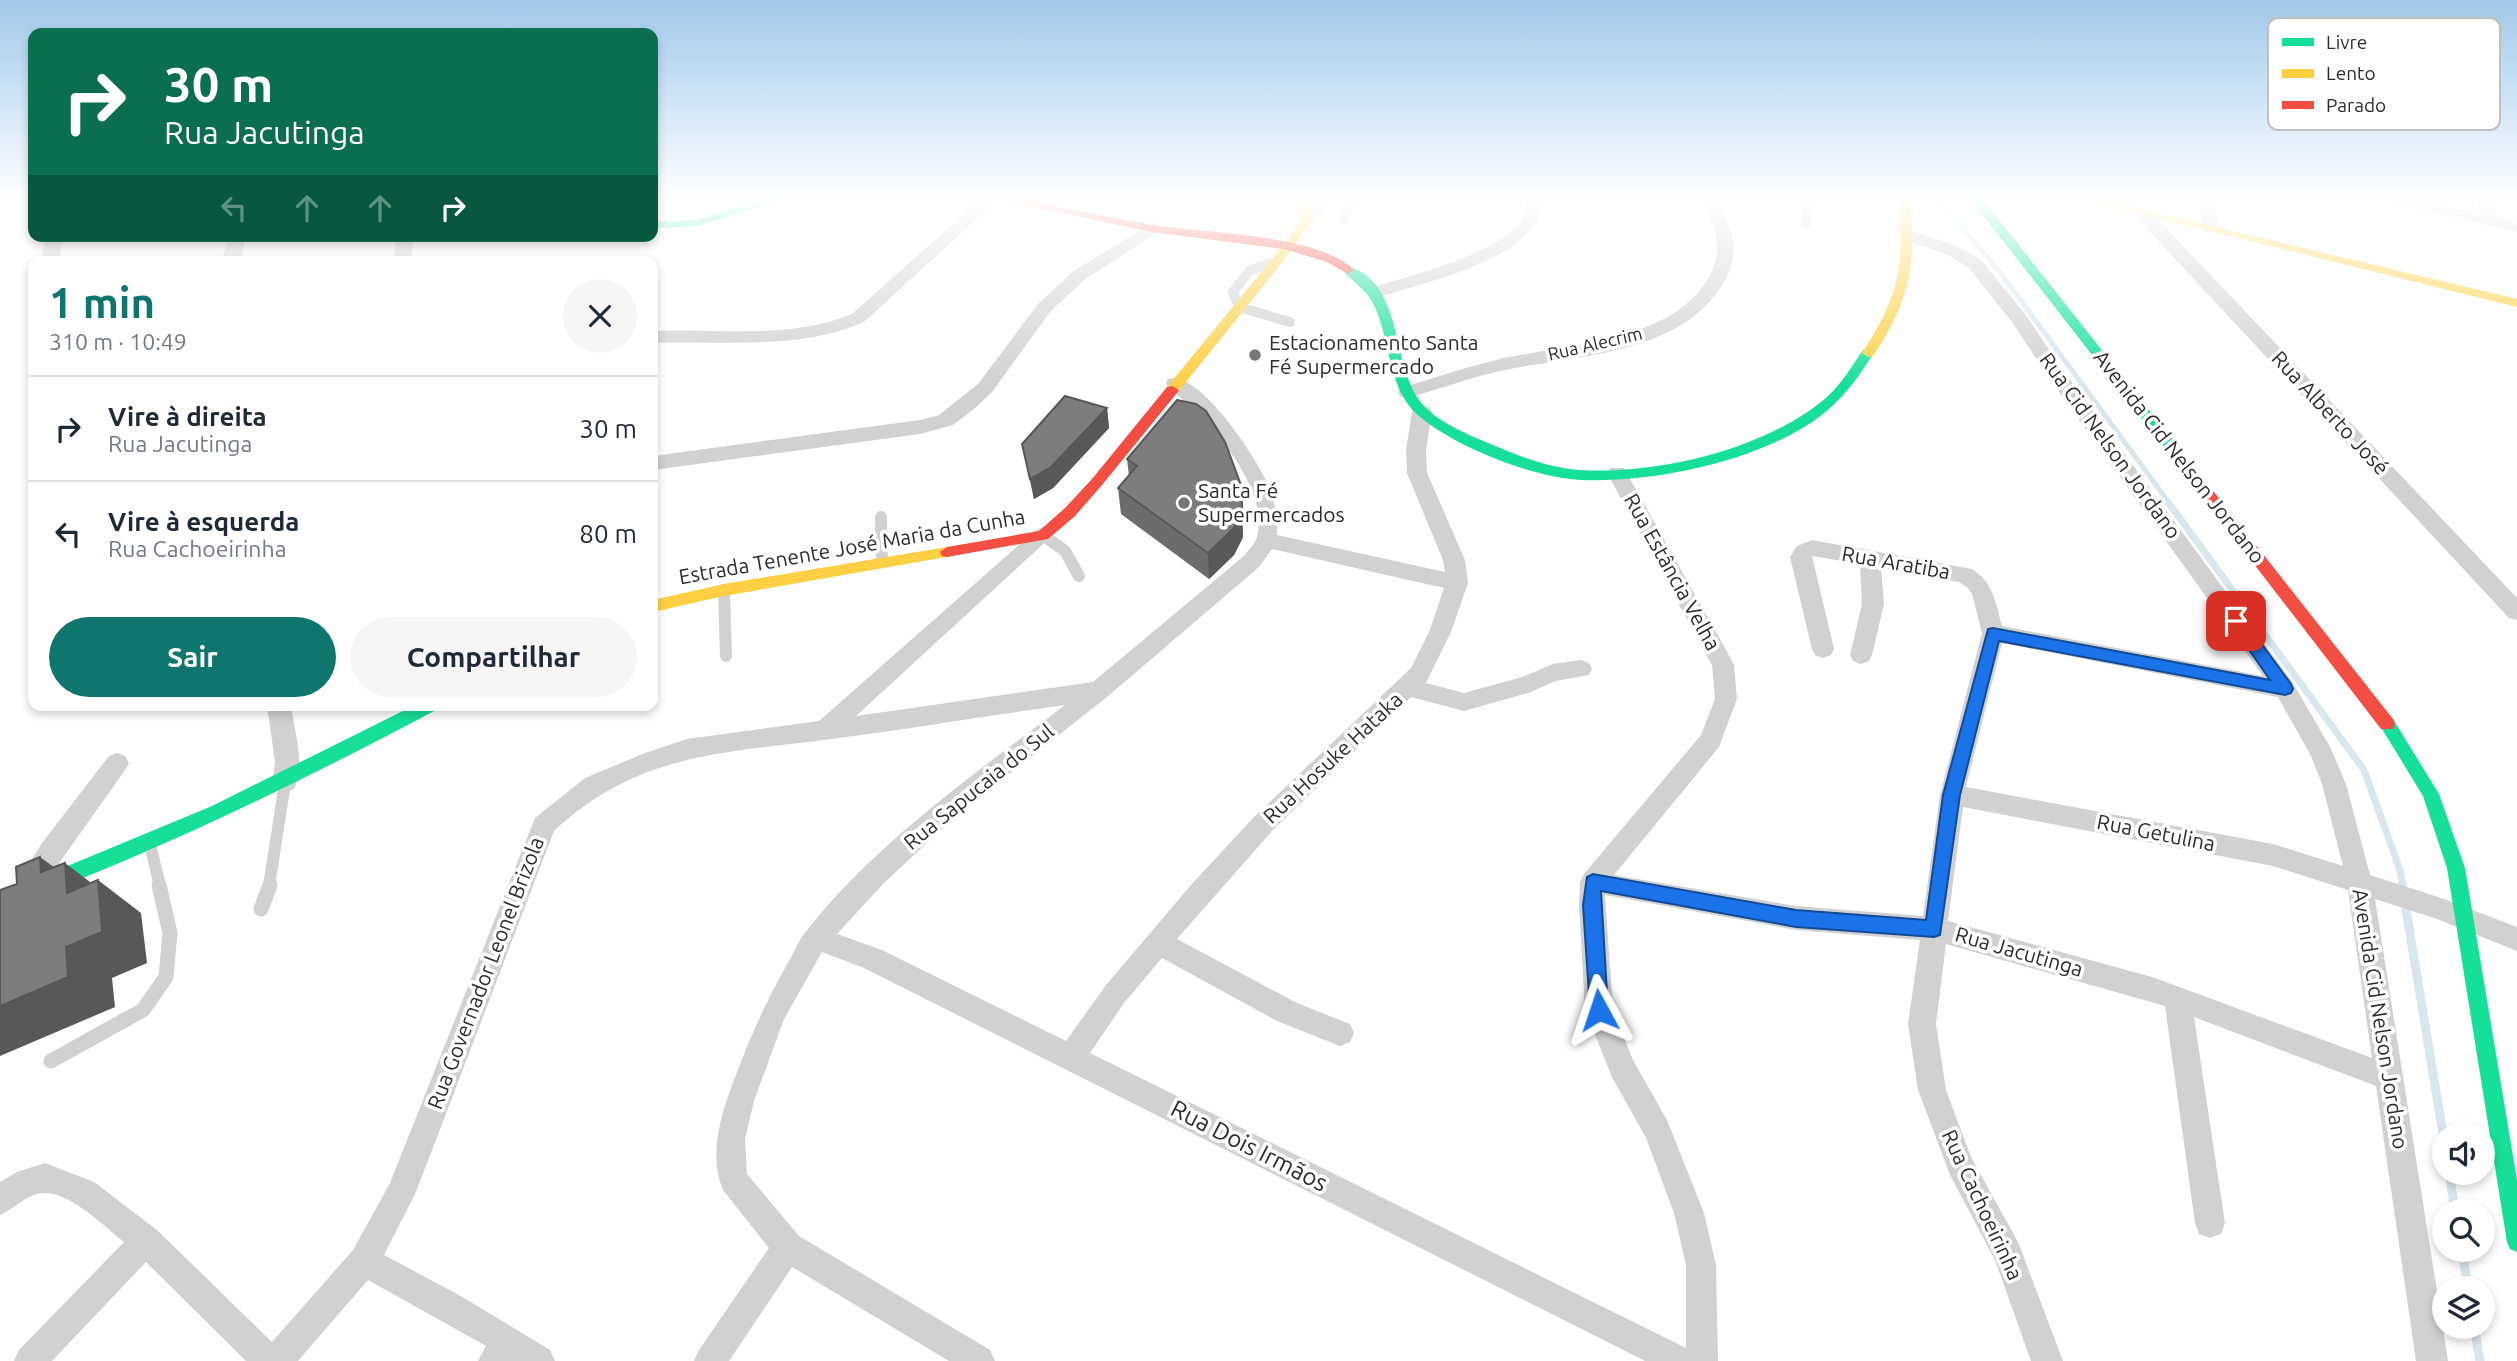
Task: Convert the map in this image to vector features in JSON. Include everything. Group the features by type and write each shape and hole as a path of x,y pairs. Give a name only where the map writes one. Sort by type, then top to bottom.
{"main road":[{"name":"Estrada Tenente José Maria da Cunha","path":"658,605 724,590 1043,535 1070,512 1097,482 1278,260"},
{"path":"1336,260 1374,293 1385,315 1407,392 1422,412 1465,438 1535,466 1577,475 1697,463 1769,440 1806,420 1834,399 1885,330 1902,292 1906,260"},
{"name":"Avenida Cid Nelson Jordano","path":"2025,260 2387,724 2431,794 2456,868 2452,913 2517,1242"},
{"path":"2339,260 2517,303"},
{"path":"0,902 150,844 285,782 419,711"}],"street":[{"path":"658,337 812,334 847,324 858,318 923,260"},
{"path":"658,462 920,427 946,419 985,388 1044,308 1078,276 1103,260"},
{"path":"1374,293 1468,260"},
{"name":"Rua Alecrim","path":"1407,392 1499,366 1608,345 1644,334 1679,319 1703,300 1725,267 1726,260"},
{"name":"Rua Cid Nelson Jordano","path":"1969,260 2019,318 2056,374 2285,689"},
{"name":"Rua Alberto José","path":"2186,260 2517,612"},
{"path":"1175,383 1199,401 1231,435 1265,504 1267,540 1457,583 1454,560 1417,473 1416,450 1422,412"},
{"name":"Rua Estância Velha","path":"1593,882 1710,740 1726,699 1723,665 1617,473"},
{"path":"823,731 1043,535"},
{"name":"Rua Sapucaia do Sul","path":"979,1361 788,1247 733,1180 731,1139 740,1101 773,1013 816,938 875,875 946,810 1099,691 1252,561 1267,540"},
{"name":"Rua Aratiba","path":"1822,649 1801,557 1804,551 1812,548 1970,577 1983,594 1993,634"},
{"path":"1861,655 1873,604 1870,558"},
{"name":"Rua Hosuke Hataka","path":"1071,1057 1115,994 1200,892 1263,824 1420,674 1432,652 1457,583"},
{"path":"1993,634 2285,689"},
{"name":"Rua Cachoeirinha","path":"1993,634 1952,795 1922,1024 1933,1090 1960,1165 2007,1253 2048,1361"},
{"path":"1408,687 1464,702 1528,684 1553,673 1581,669"},
{"name":"Avenida Cid Nelson Jordano","path":"2285,689 2322,754 2367,884 2388,1077 2432,1361"},
{"name":"Rua Governador Leonel Brizola","path":"277,1361 364,1261 401,1192 544,825 569,801 587,788 625,769 687,749 1099,691"},
{"path":"280,711 287,762 285,782"},
{"path":"24,893 51,851 117,763"},
{"name":"Rua Getulina","path":"1952,795 2273,855 2367,884"},
{"path":"1593,882 1599,1010 1618,1059 1657,1130 1689,1213 1701,1265 1702,1361"},
{"name":"Rua Jacutinga","path":"1593,882 1796,918 1934,929 2151,989 2388,1077"},
{"path":"2367,884 2517,939"},
{"name":"Rua Dois Irmãos","path":"816,938 873,959 1678,1361"},
{"path":"1160,943 1287,1012 1340,1033"},
{"path":"2178,1000 2210,1223"},
{"path":"0,1200 18,1187 45,1178 84,1192 146,1241 269,1361"},
{"path":"30,1361 146,1241"},
{"path":"710,1361 788,1247"},
{"path":"364,1261 448,1306 501,1352 539,1361"}],"lane":[{"path":"1239,307 1290,322"},
{"path":"881,517 882,562"},
{"path":"1043,535 1061,544 1073,560 1079,576"},
{"path":"724,590 726,656"},
{"path":"261,909 271,881 285,782"},
{"path":"51,1061 143,1010 166,977 170,933 150,844"}],"building":[{"path":"1065,396 1107,408 1050,468 1030,479 1022,444"},
{"name":"Santa Fé Supermercados","path":"1177,400 1196,404 1206,411 1225,442 1242,488 1242,511 1233,529 1208,553 1118,488 1137,466 1127,459"},
{"path":"40,857 41,872 65,863 67,893 98,880 102,932 66,947 68,977 0,1006 0,890 17,884 16,867"}],"waterway":[{"path":"1989,260 2170,504"},
{"path":"2168,502 2364,770 2400,870 2403,886"},
{"path":"2402,885 2441,1122"},
{"path":"2451,1185 2453,1199"},
{"path":"2464,1262 2466,1276"},
{"path":"2476,1339 2480,1361"}],"traffic: fast":[{"path":"2024,260 2172,448"},
{"path":"1348,270 1375,295 1387,324 1405,388 1422,412 1435,422 1474,442 1520,461 1562,473 1609,475 1642,472 1714,458 1748,447 1781,434 1810,418 1838,394 1868,353"},
{"path":"0,902 218,811 419,711"},
{"path":"2387,724 2431,794 2456,868 2517,1242"}],"traffic: slow":[{"path":"1172,390 1278,260"},
{"path":"1868,353 1881,334 1899,297 1907,260"},
{"path":"2337,260 2517,303"},
{"path":"658,605 724,590 947,552"}],"traffic: jam":[{"path":"1331,260 1348,270"},
{"path":"947,552 1043,535 1070,512 1097,482 1172,390"},
{"path":"2172,448 2387,724"}],"place":[{"name":"Estacionamento Santa Fé Supermercado","path":"1255,355"},
{"name":"Santa Fé Supermercados","path":"1184,503"}],"route":[{"path":"1599,1010 1593,882 1796,918 1934,929 1952,795 1993,634 2285,689 2236,621"}]}
